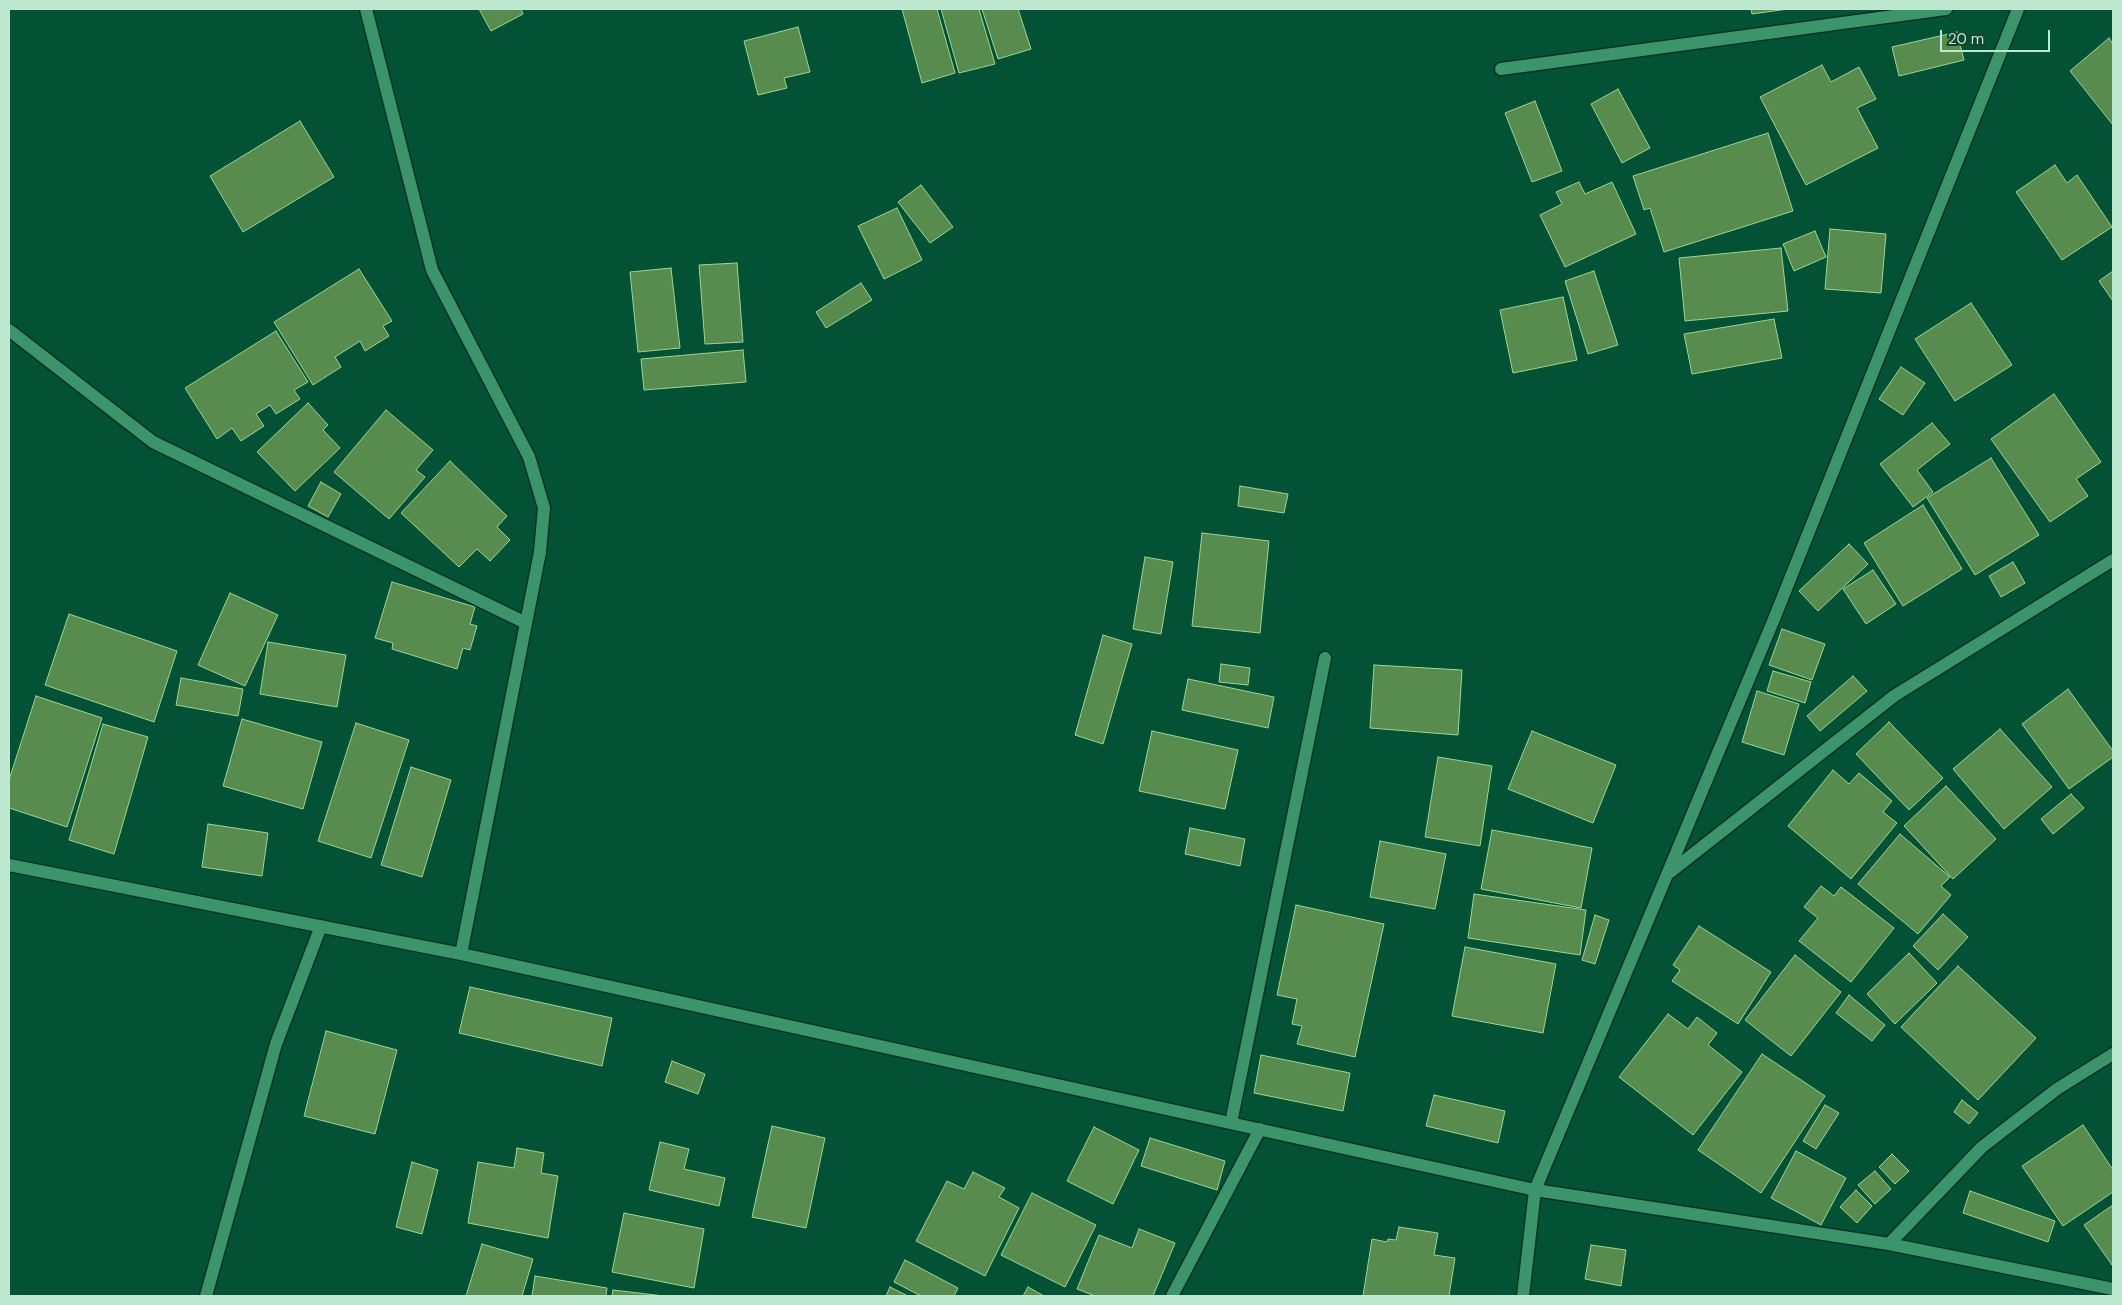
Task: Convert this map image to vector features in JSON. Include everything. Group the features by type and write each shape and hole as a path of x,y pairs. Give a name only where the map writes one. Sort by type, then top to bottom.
{"street":[{"path":"366,9 432,270 529,457 544,508 540,552 461,954"},
{"path":"1501,69 1946,9"},
{"path":"1524,1296 1535,1190 1774,619 2018,9"},
{"path":"9,330 154,442 526,623"},
{"path":"1667,874 1894,696 2113,560"},
{"path":"1231,1123 1325,658"},
{"path":"9,865 461,954 1535,1190 1889,1244 2113,1289"},
{"path":"206,1296 276,1044 321,926"},
{"path":"1889,1244 1982,1147 2057,1089 2113,1054"},
{"path":"1172,1296 1260,1129"}],"building":[{"path":"479,9 521,9 523,14 491,31"},
{"path":"902,9 937,9 955,73 922,83"},
{"path":"941,9 979,9 995,64 959,73"},
{"path":"982,9 1018,9 1031,49 998,59"},
{"path":"1751,9 1788,9 1752,14"},
{"path":"798,27 810,72 784,78 787,88 758,95 744,41"},
{"path":"1957,32 1964,60 1899,76 1892,47"},
{"path":"2109,38 2113,44 2113,125 2070,71"},
{"path":"1822,65 1831,82 1859,67 1876,99 1857,108 1878,148 1806,185 1760,97"},
{"path":"1618,89 1650,148 1622,163 1591,104"},
{"path":"1535,101 1562,171 1532,182 1505,113"},
{"path":"300,121 334,177 243,232 210,176"},
{"path":"1768,133 1793,211 1664,252 1650,208 1644,210 1633,176"},
{"path":"2055,165 2067,183 2077,175 2112,227 2062,260 2016,192"},
{"path":"1579,182 1585,194 1612,182 1636,234 1565,267 1540,215 1562,204 1556,192"},
{"path":"921,185 953,227 930,243 898,202"},
{"path":"897,208 922,260 884,279 858,226"},
{"path":"1830,229 1886,234 1881,293 1825,289"},
{"path":"1815,231 1826,257 1794,271 1783,244"},
{"path":"1781,248 1788,311 1685,321 1679,258"},
{"path":"737,263 743,342 705,344 699,265"},
{"path":"671,268 680,348 638,352 630,272"},
{"path":"359,269 392,321 383,326 389,336 365,351 360,341 335,357 341,367 313,385 274,322"},
{"path":"1594,271 1618,345 1588,354 1565,281"},
{"path":"2113,271 2113,301 2099,281"},
{"path":"861,283 872,300 826,328 816,312"},
{"path":"1563,297 1577,360 1513,373 1500,310"},
{"path":"1971,303 2012,365 1955,401 1915,339"},
{"path":"1774,319 1782,358 1692,374 1684,334"},
{"path":"276,331 308,382 294,390 300,399 276,414 270,405 256,414 264,426 241,441 232,428 217,439 185,388"},
{"path":"743,350 746,382 644,390 641,359"},
{"path":"1901,367 1925,383 1903,415 1879,399"},
{"path":"2054,394 2101,462 2076,479 2088,496 2050,522 1991,439"},
{"path":"308,403 328,425 323,430 340,448 295,491 257,452"},
{"path":"386,410 433,450 416,470 425,477 389,519 334,472"},
{"path":"1932,423 1950,444 1917,470 1933,492 1913,507 1880,464"},
{"path":"1991,458 2039,535 1975,575 1927,498"},
{"path":"450,461 507,516 497,527 510,540 490,561 477,549 459,567 401,513"},
{"path":"321,482 341,494 328,517 308,506"},
{"path":"1240,486 1288,494 1284,513 1238,506"},
{"path":"1923,505 1962,569 1903,606 1864,543"},
{"path":"1202,533 1269,541 1260,633 1192,626"},
{"path":"1849,544 1868,564 1818,611 1799,591"},
{"path":"1145,557 1173,562 1161,634 1133,629"},
{"path":"2013,562 2025,583 2001,597 1989,576"},
{"path":"1873,570 1896,604 1866,624 1843,589"},
{"path":"392,582 475,607 470,624 477,626 470,650 463,648 457,669 392,649 393,643 375,638"},
{"path":"230,593 278,615 245,686 198,665"},
{"path":"69,614 177,651 154,722 45,685"},
{"path":"1782,629 1825,644 1812,680 1769,665"},
{"path":"1103,635 1132,644 1103,744 1075,735"},
{"path":"268,642 346,655 337,707 260,694"},
{"path":"1221,664 1250,668 1248,685 1219,682"},
{"path":"1374,665 1462,670 1458,735 1370,728"},
{"path":"1773,671 1811,682 1805,703 1767,691"},
{"path":"1853,676 1867,691 1820,731 1807,716"},
{"path":"181,678 243,689 238,716 176,705"},
{"path":"1188,679 1274,697 1268,728 1182,710"},
{"path":"2068,689 2113,751 2113,757 2069,789 2022,724"},
{"path":"1757,691 1799,704 1784,755 1742,742"},
{"path":"36,696 102,718 67,827 9,808 9,780"},
{"path":"242,719 322,742 303,809 223,786"},
{"path":"1889,722 1943,778 1909,810 1856,754"},
{"path":"356,723 409,740 371,858 318,841"},
{"path":"103,724 148,737 114,854 69,840"},
{"path":"2000,729 2052,787 2004,829 1953,769"},
{"path":"1152,731 1238,750 1225,809 1139,791"},
{"path":"1532,731 1616,765 1593,823 1508,789"},
{"path":"1438,757 1492,766 1480,846 1425,837"},
{"path":"411,767 451,780 422,877 381,865"},
{"path":"1833,770 1849,784 1859,773 1892,801 1883,812 1897,823 1851,879 1788,826"},
{"path":"1946,786 1996,839 1953,879 1904,826"},
{"path":"2071,794 2084,808 2053,834 2041,819"},
{"path":"208,824 268,833 262,876 202,867"},
{"path":"1190,828 1245,839 1240,866 1185,854"},
{"path":"1492,830 1592,848 1581,908 1481,889"},
{"path":"1900,834 1950,877 1941,886 1951,895 1918,934 1858,884"},
{"path":"1380,841 1446,854 1435,909 1370,897"},
{"path":"1821,886 1834,896 1841,887 1894,928 1851,982 1799,941 1818,918 1804,907"},
{"path":"1474,894 1586,910 1580,955 1468,938"},
{"path":"1296,905 1384,924 1355,1057 1297,1044 1302,1026 1292,1024 1297,999 1277,995"},
{"path":"1943,914 1968,937 1938,970 1913,946"},
{"path":"1595,915 1609,920 1595,964 1582,960"},
{"path":"1699,926 1771,972 1738,1024 1672,981 1680,970 1673,965"},
{"path":"1465,947 1556,964 1543,1033 1452,1016"},
{"path":"1909,953 1937,983 1895,1024 1867,994"},
{"path":"1795,955 1841,992 1791,1056 1745,1020"},
{"path":"1958,966 2036,1038 1978,1100 1901,1027"},
{"path":"470,987 612,1018 602,1066 459,1033"},
{"path":"1849,995 1885,1025 1872,1041 1836,1013"},
{"path":"1668,1014 1688,1029 1697,1017 1717,1033 1708,1045 1742,1072 1693,1135 1619,1077"},
{"path":"326,1031 397,1050 375,1134 304,1116"},
{"path":"1762,1054 1825,1096 1761,1193 1698,1150"},
{"path":"1261,1055 1350,1073 1343,1111 1254,1093"},
{"path":"672,1061 705,1074 698,1094 665,1082"},
{"path":"1434,1095 1505,1111 1498,1143 1426,1126"},
{"path":"1962,1100 1978,1113 1969,1124 1954,1112"},
{"path":"1825,1105 1839,1113 1816,1149 1803,1141"},
{"path":"2083,1125 2113,1170 2113,1192 2063,1226 2022,1166"},
{"path":"772,1126 825,1138 806,1228 752,1217"},
{"path":"1094,1127 1139,1150 1113,1204 1067,1181"},
{"path":"1150,1138 1225,1161 1217,1190 1141,1166"},
{"path":"660,1142 689,1149 684,1169 725,1178 719,1206 649,1190"},
{"path":"517,1148 544,1153 541,1173 558,1176 548,1238 468,1223 478,1162 514,1168"},
{"path":"1796,1151 1846,1178 1821,1225 1771,1198"},
{"path":"1892,1154 1909,1171 1895,1184 1879,1167"},
{"path":"412,1162 438,1170 422,1234 396,1227"},
{"path":"1875,1171 1891,1189 1875,1204 1858,1185"},
{"path":"973,1172 1005,1188 999,1197 1019,1208 985,1276 916,1241 947,1181 964,1189"},
{"path":"1856,1190 1872,1206 1857,1223 1840,1207"},
{"path":"1970,1191 2055,1221 2048,1242 1963,1213"},
{"path":"1032,1193 1096,1225 1065,1287 1001,1255"},
{"path":"2113,1205 2113,1263 2112,1265 2084,1225"},
{"path":"624,1213 704,1229 694,1288 612,1272"},
{"path":"1399,1227 1438,1233 1434,1255 1455,1258 1449,1296 1363,1296 1372,1239 1387,1242 1388,1239 1396,1240"},
{"path":"1139,1229 1175,1243 1153,1296 1095,1296 1077,1289 1099,1235 1132,1248"},
{"path":"482,1244 533,1259 522,1296 466,1296"},
{"path":"1591,1245 1626,1250 1621,1286 1585,1279"},
{"path":"905,1260 958,1288 954,1296 921,1296 894,1282"},
{"path":"535,1276 607,1288 606,1296 532,1296"},
{"path":"890,1287 908,1296 886,1296"},
{"path":"1028,1287 1044,1296 1023,1296"},
{"path":"613,1290 664,1296 612,1296"}]}
